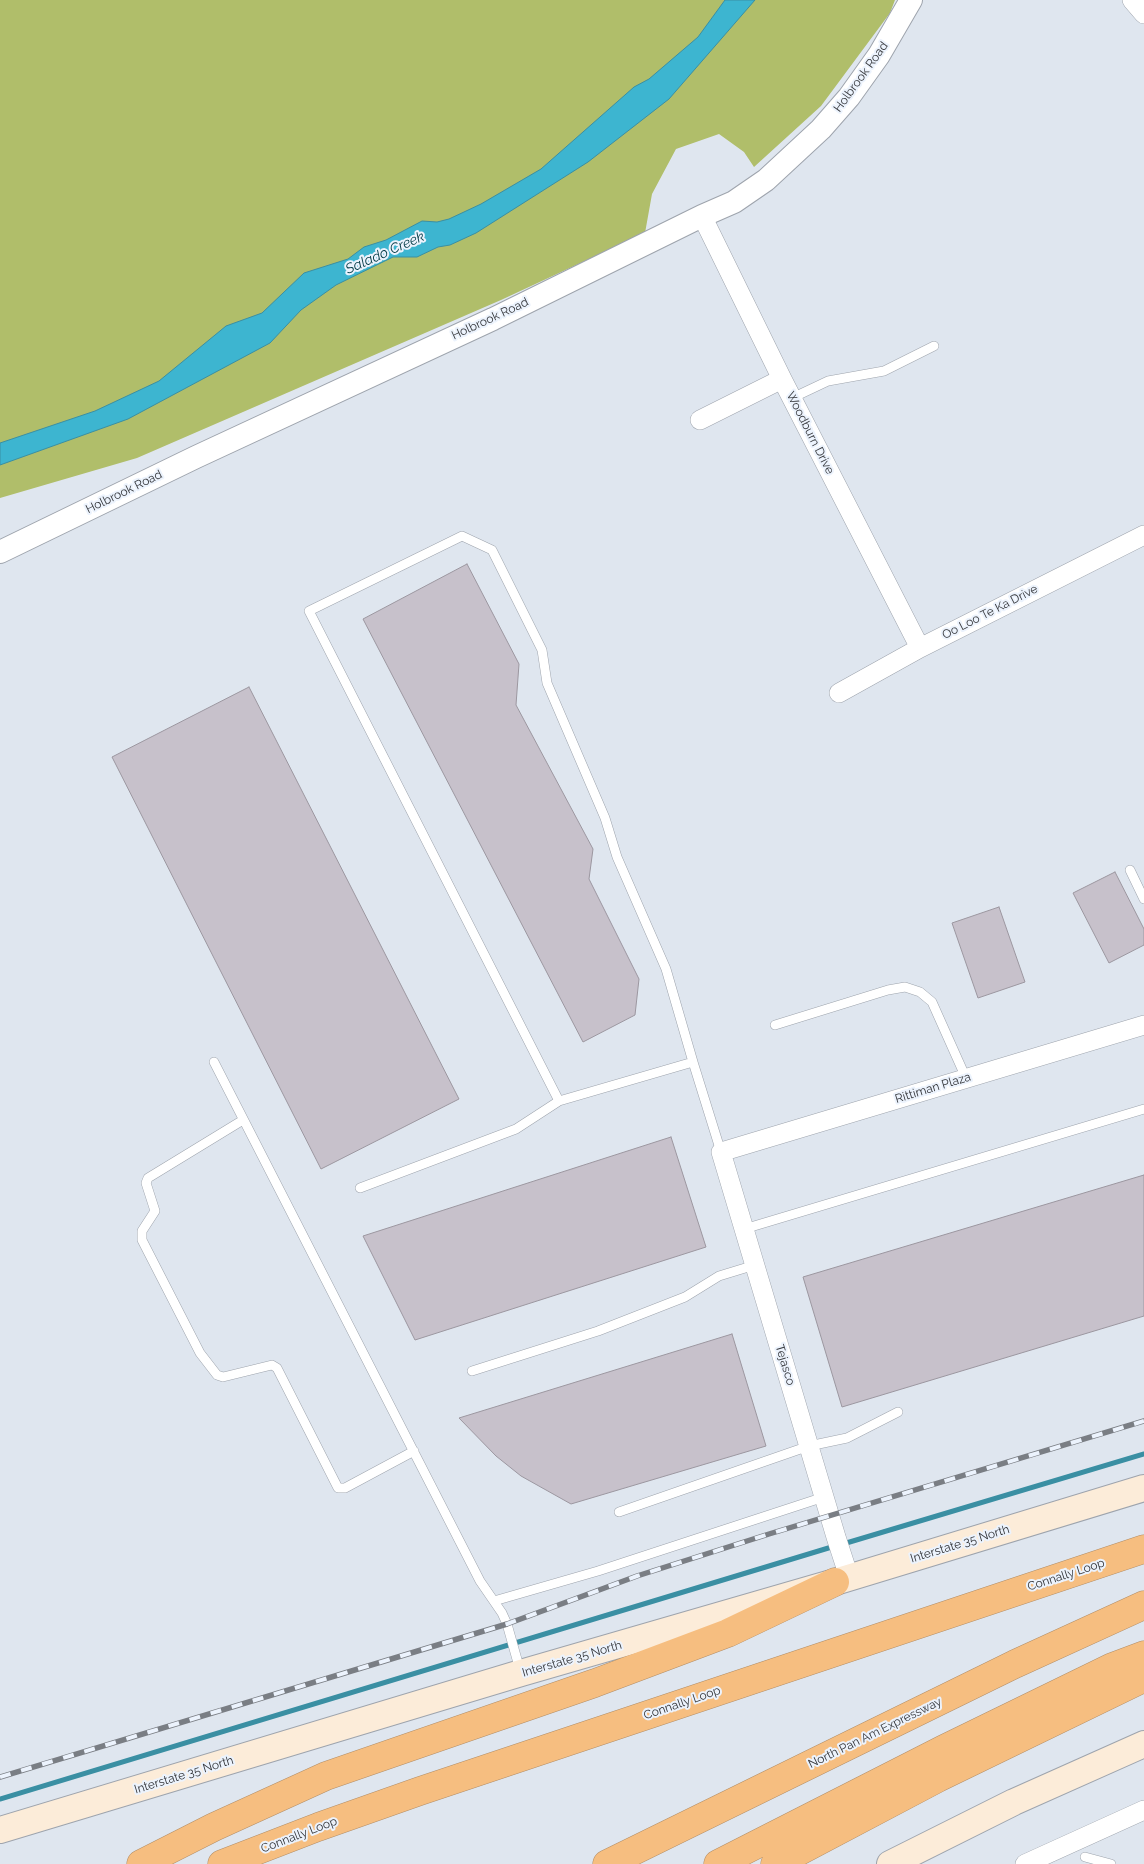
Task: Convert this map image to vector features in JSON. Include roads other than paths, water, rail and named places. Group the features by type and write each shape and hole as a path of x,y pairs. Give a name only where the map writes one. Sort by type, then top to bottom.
{"highway":[{"name":"Connally Loop","path":"222,1864 318,1827 429,1788 1144,1550"},
{"path":"141,1864 214,1827 326,1776 594,1683 728,1633 842,1580"},
{"name":"North Pan Am Expressway","path":"607,1864 1015,1664 1144,1605"},
{"path":"718,1864 952,1744 1112,1667 1144,1655"},
{"path":"775,1864 938,1778 1144,1678"}],"main road":[{"name":"Interstate 35 North","path":"0,1830 518,1662 842,1580 1144,1488"},
{"path":"890,1864 1014,1802 1144,1744"}],"street":[{"name":"Holbrook Road","path":"0,552 196,457 493,319 734,202 766,180 821,129 849,98 879,55 912,0"},
{"path":"1132,0 1144,14"},
{"name":"Woodburn Drive","path":"702,216 782,379 920,648"},
{"path":"700,420 782,379"},
{"name":"Oo Loo Te Ka Drive","path":"839,694 920,648 1144,535"},
{"name":"Rittiman Plaza","path":"721,1152 1144,1026"},
{"name":"Tejasco","path":"721,1152 838,1545 842,1580"},
{"path":"1025,1864 1084,1854 1144,1810"}],"lane":[{"path":"792,398 828,381 884,372 934,346"},
{"path":"559,1101 309,611 462,536 492,550 542,650 548,683 605,818 617,857 666,969 721,1152"},
{"path":"1130,870 1144,899"},
{"path":"775,1025 888,990 906,987 920,992 932,1002 966,1078"},
{"path":"214,1062 480,1581 507,1624 518,1662"},
{"path":"360,1188 516,1129 559,1101 693,1062"},
{"path":"744,1229 1144,1109"},
{"path":"244,1120 148,1178 146,1183 155,1211 142,1231 142,1240 146,1249 200,1353 217,1375 223,1377 272,1365 277,1368 338,1488 345,1488 414,1451"},
{"path":"472,1371 598,1332 685,1297 719,1276 755,1265"},
{"path":"619,1512 809,1446 847,1438 898,1412"},
{"path":"494,1601 598,1571 824,1498"},
{"path":"1084,1854 1111,1864"}],"water":[{"name":"Salado Creek","path":"725,0 755,0 669,99 588,162 476,233 417,257 393,257 336,285 301,310 270,343 128,419 0,465 0,443 95,411 159,381 226,326 262,313 304,273 348,259 364,247 386,240 422,221 437,222 449,219 481,204 541,169 634,87 649,79 698,37"}],"waterway":[{"path":"843,1544 1144,1454"},
{"path":"0,1799 835,1546"}],"railway":[{"path":"0,1777 507,1624 637,1576 769,1534 1144,1421"}]}
